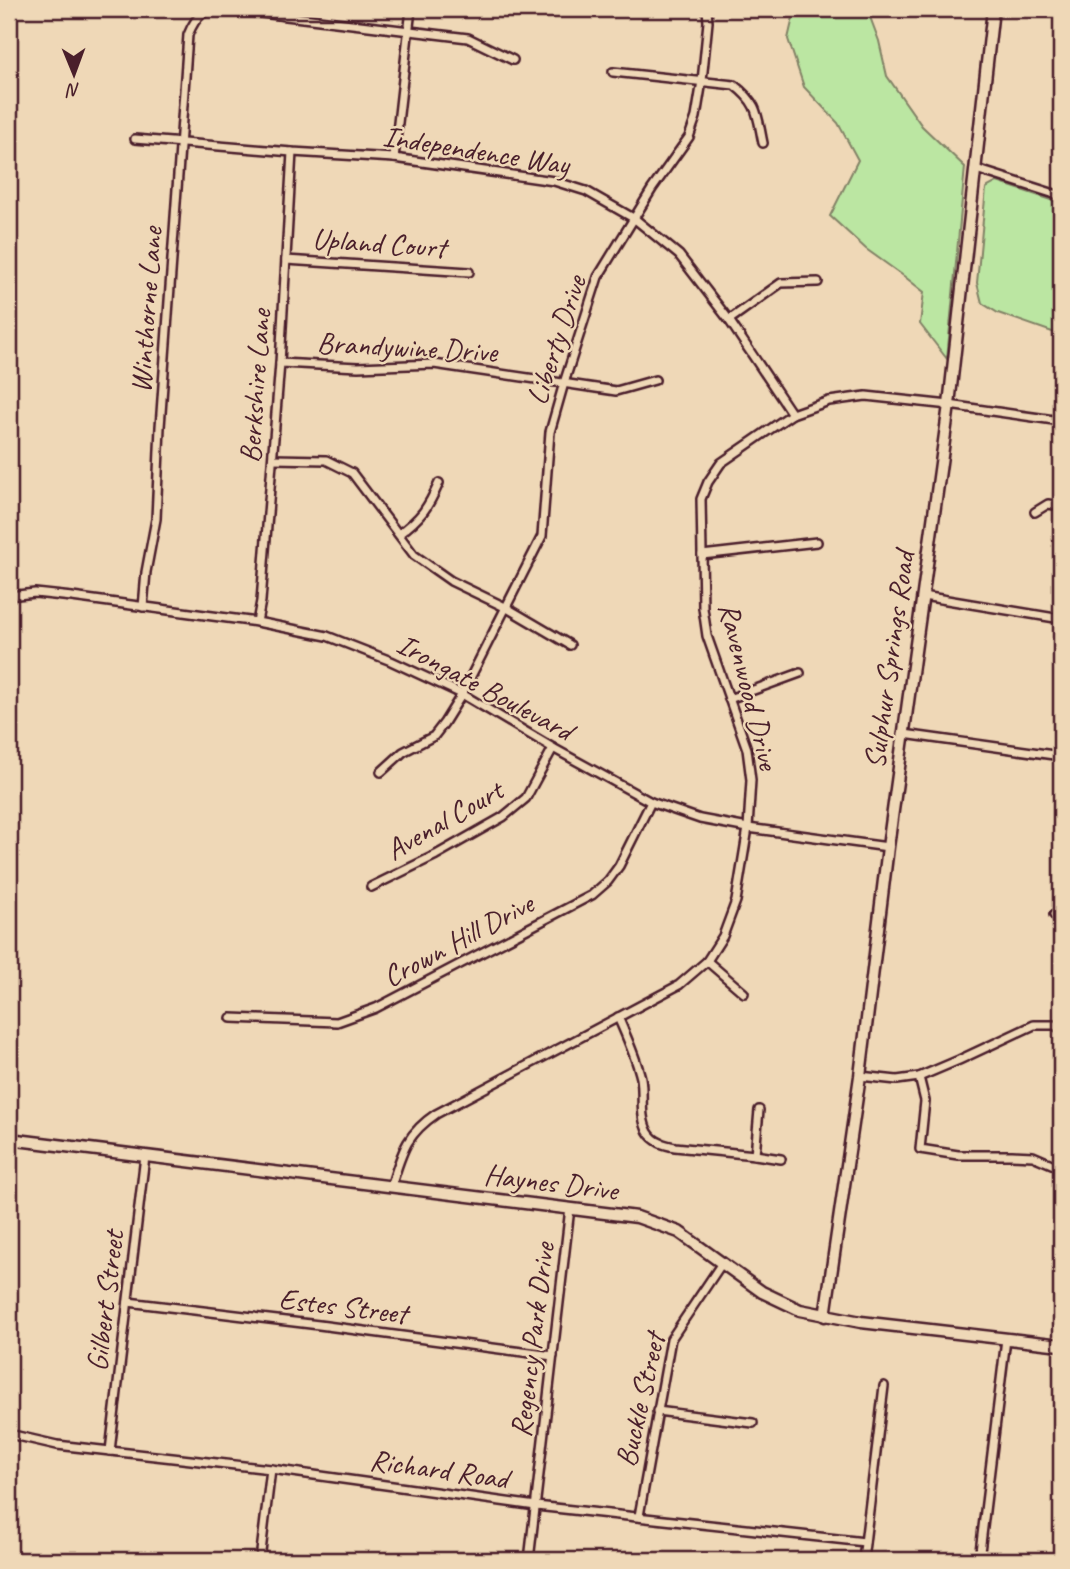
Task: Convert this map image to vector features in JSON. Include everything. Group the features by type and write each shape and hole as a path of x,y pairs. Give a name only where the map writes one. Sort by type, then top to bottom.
{"street":[{"name":"Winthorne Lane","path":"143,607 146,572 156,519 188,34 195,18 213,9 228,9 408,31"},
{"path":"394,158 411,9"},
{"name":"Liberty Drive","path":"381,772 404,752 434,736 463,694 542,536 550,432 564,383 598,277 652,189 689,137 696,117 702,81 707,9"},
{"name":"Sulphur Springs Road","path":"825,1316 860,1076 888,847 949,405 993,9"},
{"path":"408,31 468,38 513,60"},
{"path":"612,72 734,85 755,105 762,143"},
{"name":"Independence Way","path":"135,139 394,158 555,181 586,191 635,219 680,256 729,320 792,414"},
{"name":"Berkshire Lane","path":"257,622 273,459 292,152"},
{"path":"976,169 1061,196"},
{"name":"Upland Court","path":"286,260 469,272"},
{"path":"729,320 781,283 818,282"},
{"name":"Brandywine Drive","path":"280,363 358,367 434,364 616,391 655,380"},
{"name":"Ravenwood Drive","path":"391,1187 402,1151 422,1123 679,985 707,961 723,936 736,901 748,828 751,780 748,756 707,636 703,608 701,499 708,482 721,463 792,414 829,401 866,396 1061,421"},
{"path":"273,459 326,460 352,473 414,555 451,581 507,608 570,645"},
{"path":"399,534 413,524 428,507 439,483"},
{"path":"1035,512 1048,504 1061,506"},
{"path":"702,555 817,542"},
{"name":"Irongate Boulevard","path":"9,596 35,593 257,622 327,636 391,661 463,694 651,802 700,819 888,847"},
{"path":"923,596 1061,619"},
{"path":"729,699 800,673"},
{"path":"904,734 1061,756"},
{"name":"Avenal Court","path":"371,887 436,855 503,817 526,798 553,748"},
{"name":"Crown Hill Drive","path":"231,1018 337,1022 376,1008 592,895 608,881 619,866 651,802"},
{"path":"707,961 744,993"},
{"path":"618,1017 635,1055 641,1081 643,1116 652,1139 675,1147 781,1159"},
{"path":"860,1076 897,1080 919,1077 1034,1025 1054,1025 1061,1028"},
{"path":"919,1077 925,1101 920,1149 958,1155 1033,1156 1061,1168"},
{"path":"755,1155 759,1110"},
{"name":"Haynes Drive","path":"9,1139 637,1217 679,1232 762,1292 800,1310 860,1322 1061,1345"},
{"name":"Gilbert Street","path":"110,1451 145,1156"},
{"name":"Regency Park Drive","path":"529,1560 570,1208"},
{"name":"Buckle Street","path":"639,1516 671,1339 722,1263"},
{"name":"Estes Street","path":"128,1302 553,1356"},
{"path":"979,1560 1006,1339"},
{"path":"863,1560 884,1386"},
{"path":"657,1411 753,1423"},
{"name":"Richard Road","path":"9,1434 57,1446 271,1469 536,1506 865,1542"},
{"path":"260,1560 271,1469"}],"green space":[{"path":"795,9 867,9 879,41 887,76 922,126 965,167 947,359 920,324 924,292 866,249 830,216 858,160 838,123 804,87 788,39"},
{"path":"997,182 1061,203 1061,335 998,313 982,303 977,283 986,188"}]}
